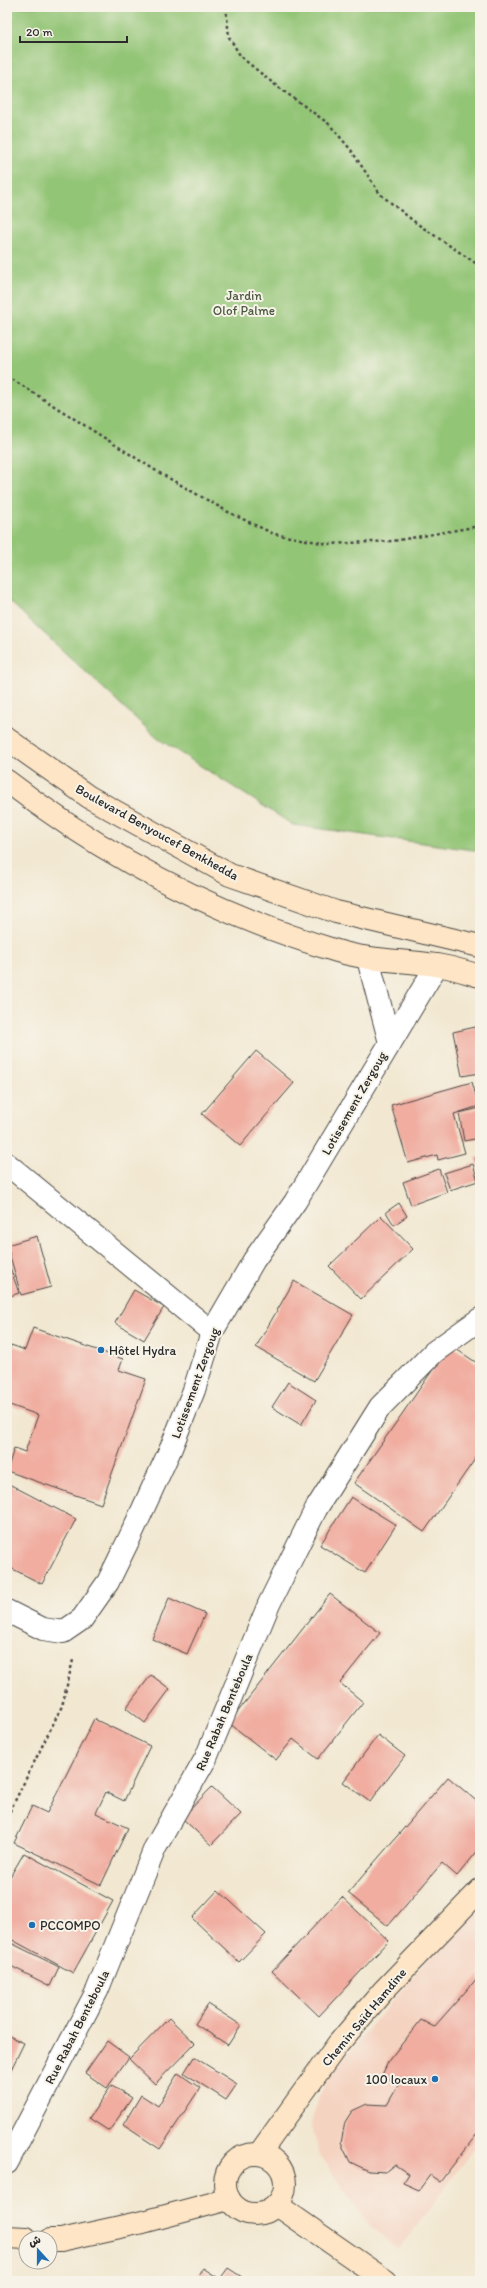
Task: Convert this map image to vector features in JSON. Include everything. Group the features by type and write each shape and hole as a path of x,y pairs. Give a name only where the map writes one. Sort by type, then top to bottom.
{"main road":[{"name":"Boulevard Benyoucef Benkhedda","path":"7,739 89,797 230,875 336,912 480,946"},
{"path":"7,782 52,816 151,875 236,916 337,951 368,959 437,965 480,976"},
{"name":"Chemin Saïd Hamdine","path":"259,2154 338,2044 384,1991 480,1890"},
{"path":"248,2154 259,2154 275,2161 282,2169 286,2187 283,2197 277,2205 261,2213 251,2214 236,2207 229,2199 225,2186 230,2166 248,2154"},
{"path":"58,2240 77,2237 229,2199"},
{"path":"277,2205 386,2281"},
{"path":"7,2237 18,2238"}],"street":[{"name":"Lotissement Zergoug","path":"368,959 390,1043"},
{"name":"Lotissement Zergoug","path":"7,1611 43,1629 63,1632 82,1619 108,1582 168,1455 194,1390 212,1332 254,1260 295,1202 437,965"},
{"path":"7,1164 212,1332"},
{"name":"Rue Rabah Benteboula","path":"7,2163 98,1991 155,1848 206,1758 269,1604 316,1509 380,1407 434,1352 480,1319"}],"path":[{"path":"226,7 229,37 241,57 274,84 329,124 350,150 380,194 416,224 480,266"},
{"path":"7,376 158,472 230,513 274,534 328,544 393,541 480,526"},
{"path":"7,1817 62,1706"}],"shaded area":[{"path":"475,1904 480,1908 480,2141 399,2250 369,2225 320,2156 311,2123 319,2096 336,2067"}],"green space":[{"name":"Jardin Olof Palme","path":"7,7 480,7 480,851 293,825 157,738 7,599"}],"building":[{"path":"480,1026 480,1073 462,1076 453,1032"},
{"path":"256,1051 294,1083 240,1146 202,1114"},
{"path":"472,1082 479,1106 454,1114 465,1153 438,1160 437,1155 408,1163 391,1105"},
{"path":"480,1108 480,1138 464,1141 459,1113"},
{"path":"480,1157 480,1171 475,1158"},
{"path":"473,1164 478,1181 450,1190 444,1173"},
{"path":"439,1169 447,1192 411,1205 403,1182"},
{"path":"399,1203 407,1216 394,1225 386,1212"},
{"path":"381,1216 413,1249 361,1299 329,1266"},
{"path":"37,1236 51,1287 21,1295 7,1245"},
{"path":"7,1259 19,1293 7,1297"},
{"path":"294,1281 353,1315 314,1381 256,1347"},
{"path":"134,1290 164,1307 144,1340 115,1323"},
{"path":"33,1328 123,1359 119,1370 146,1379 101,1504 7,1471 14,1448 25,1452 38,1415 7,1404 7,1355 11,1345 25,1350"},
{"path":"450,1345 480,1365 480,1452 424,1532 354,1483"},
{"path":"288,1382 316,1400 301,1425 272,1407"},
{"path":"7,1483 76,1519 42,1584 7,1566"},
{"path":"351,1497 396,1525 365,1573 320,1545"},
{"path":"330,1594 380,1633 340,1683 363,1702 318,1759 293,1739 276,1760 229,1723"},
{"path":"169,1598 205,1614 187,1654 152,1639"},
{"path":"151,1675 170,1689 145,1723 126,1708"},
{"path":"94,1719 150,1746 124,1801 106,1792 96,1813 128,1828 101,1885 14,1843 32,1806 47,1813"},
{"path":"378,1735 405,1756 370,1802 343,1782"},
{"path":"448,1777 480,1804 480,1848 457,1876 442,1863 388,1926 348,1893"},
{"path":"212,1787 241,1814 211,1845 182,1818"},
{"path":"24,1853 113,1901 73,1973 7,1937 7,1882"},
{"path":"218,1890 266,1934 239,1962 192,1918"},
{"path":"342,1897 389,1941 319,2016 272,1971"},
{"path":"7,1941 59,1967 50,1986 7,1964"},
{"name":"100 locaux","path":"480,1975 480,2130 440,2182 430,2175 419,2190 403,2183 409,2174 395,2165 386,2172 369,2171 350,2162 341,2143 345,2122 352,2111 367,2104 387,2105 399,2084 382,2075 389,2060 421,2020 434,2027"},
{"path":"208,2004 241,2025 228,2045 195,2024"},
{"path":"169,2018 195,2043 155,2084 129,2059"},
{"path":"7,2035 24,2043 7,2078"},
{"path":"107,2041 129,2057 107,2088 85,2073"},
{"path":"194,2057 237,2084 226,2100 184,2073"},
{"path":"178,2073 200,2088 160,2149 123,2125 141,2095 158,2106"},
{"path":"112,2085 132,2098 109,2131 89,2118"},
{"path":"203,2268 220,2279 228,2268 248,2281 195,2281"}],"place":[{"name":"Hôtel Hydra","path":"101,1350"},
{"name":"PCCOMPO","path":"32,1925"},
{"name":"100 locaux","path":"435,2079"}]}
